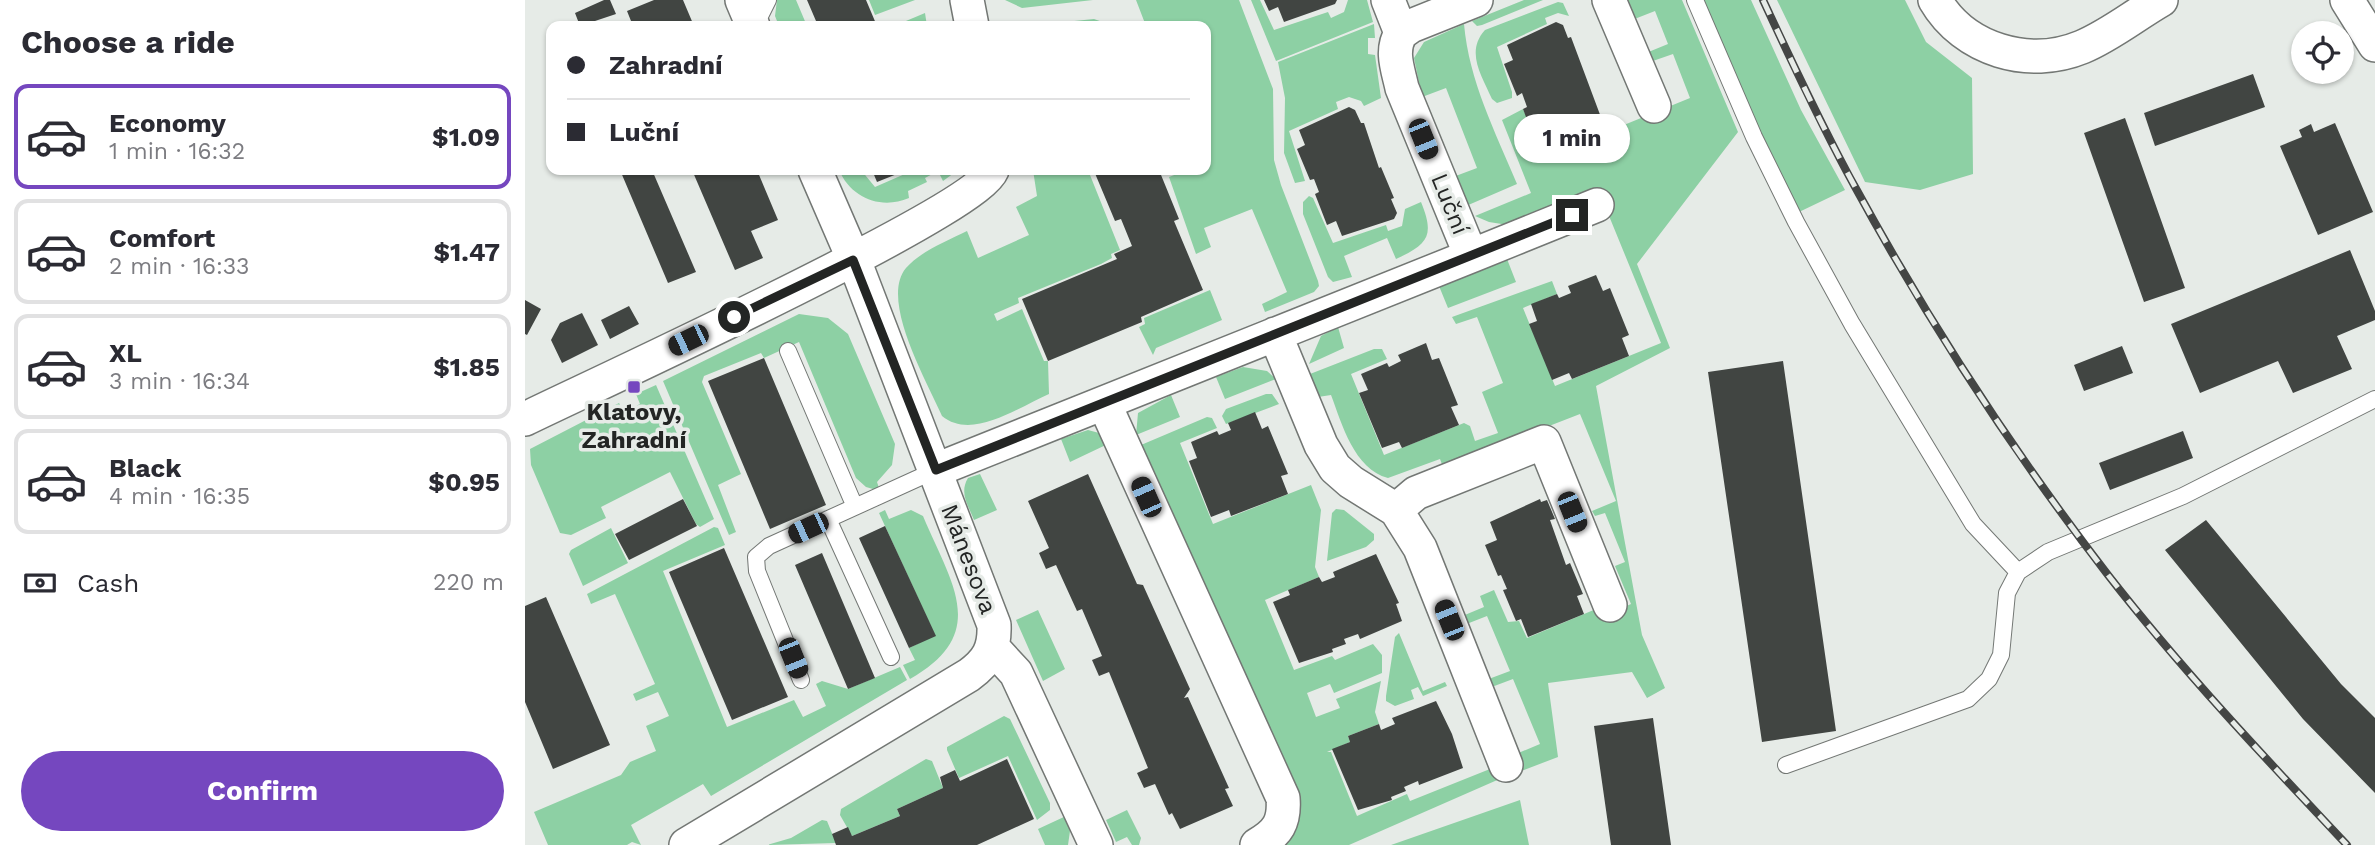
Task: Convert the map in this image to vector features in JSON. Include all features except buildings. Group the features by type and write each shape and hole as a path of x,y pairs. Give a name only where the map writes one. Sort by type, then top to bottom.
{"street":[{"path":"742,0 752,21"},
{"path":"967,0 971,21"},
{"name":"Luční","path":"1388,0 1401,33 1395,42 1395,59 1402,88 1471,256"},
{"path":"1401,33 1411,26 1476,0"},
{"path":"1609,0 1654,106"},
{"path":"1935,0 1950,20 1986,46 2008,53 2037,57 2084,46 2161,0"},
{"path":"2347,0 2375,46"},
{"name":"Mánesova","path":"686,845 734,832 969,675 985,662 993,648 995,625 853,260 817,175"},
{"path":"525,419 853,260 974,190 988,175"},
{"name":"Luční","path":"936,470 1597,205"},
{"path":"1275,334 1321,445 1335,468 1351,482 1396,510 1420,548 1506,765"},
{"path":"1104,402 1283,798 1284,814 1280,826 1275,834 1257,845"},
{"path":"1396,510 1416,493 1544,442 1610,605"},
{"path":"993,648 1016,673 1096,845"}],"lane":[{"path":"757,21 768,0"},
{"path":"1695,0 1754,137 1796,222 1852,324 1973,523 2018,572"},
{"path":"788,351 855,507"},
{"path":"1786,765 1968,699 1989,679 2001,655 2007,593 2018,572 2049,552 2183,496 2375,399"},
{"path":"801,680 757,571 756,557 769,546 936,470"},
{"path":"828,519 891,657"}],"green space":[{"path":"777,0 796,0 805,21 777,21"},
{"path":"869,0 915,0 875,15"},
{"path":"1005,0 1093,0 1022,8"},
{"path":"1136,0 1239,0 1273,89 1274,160 1318,281 1319,286 1314,292 1265,312 1262,304 1287,292 1252,209 1204,228 1211,247 1196,254 1169,177 1211,175 1211,21 1144,21"},
{"path":"1251,0 1260,0 1274,30 1328,12 1331,18 1344,12 1348,0 1367,0 1373,22 1276,61"},
{"path":"1524,0 1543,0 1482,25 1477,26 1472,21"},
{"path":"1624,0 1682,0 1738,132 1637,264 1670,348 1596,386 1642,635 1665,688 1647,698 1632,672 1548,683 1558,757 1495,781 1349,845 1279,845 1288,835 1141,445 1207,417 1212,418 1217,428 1180,443 1213,524 1311,485 1321,510 1315,567 1319,577 1265,600 1294,670 1332,656 1335,660 1373,644 1382,655 1382,673 1334,693 1330,684 1307,693 1316,717 1340,708 1336,699 1381,681 1375,712 1379,724 1348,736 1350,742 1327,752 1331,752 1357,816 1407,794 1410,801 1490,769 1493,774 1520,763 1516,754 1540,744 1513,679 1489,688 1486,680 1510,671 1487,616 1464,625 1460,617 1484,607 1480,596 1494,590 1508,622 1519,621 1527,638 1596,609 1604,616 1631,604 1615,566 1625,562 1605,513 1595,516 1592,511 1616,501 1580,414 1443,467 1440,459 1388,478 1376,473 1358,455 1345,432 1331,395 1318,397 1310,374 1374,349 1382,349 1387,359 1351,374 1384,455 1464,423 1470,426 1475,441 1498,433 1482,392 1503,383 1477,317 1456,324 1452,317 1552,281 1557,294 1523,308 1555,386 1661,343 1598,189 1508,225 1489,222 1475,216 1531,193 1502,120 1523,109 1543,154 1602,134 1605,128 1619,127 1690,98 1673,54 1650,62 1646,53 1668,44 1655,11 1632,20"},
{"path":"1704,0 1751,0 1801,110 1845,190 1799,212 1747,103"},
{"path":"1777,0 1905,0 1926,42 1972,78 1973,174 1920,190 1865,182"},
{"path":"1558,2 1563,3 1569,16 1558,13 1545,18 1547,24 1497,47 1512,98 1497,103 1492,99 1477,64 1476,47 1479,38 1485,30"},
{"path":"925,13 926,21 906,21"},
{"path":"1374,24 1375,38 1368,38 1368,54 1375,55 1381,98 1364,106 1361,101 1349,97 1336,102 1338,109 1289,131 1305,181 1295,183 1284,153 1285,98 1278,62"},
{"path":"1464,24 1477,86 1517,184 1466,206 1453,177 1477,168 1446,88 1422,97 1414,58 1424,42"},
{"path":"842,175 865,175 875,187 903,175 931,175 925,178 927,182 908,191 909,198 888,203 868,199"},
{"path":"940,175 951,175 943,181"},
{"path":"1034,175 1090,175 1120,250 1111,254 1112,258 1101,264 1018,298 1019,303 994,314 997,321 1022,309 1044,361 1048,361 1049,394 995,419 967,425 954,423 942,416 917,363 902,320 898,300 899,282 906,268 919,256 967,231 978,258 1029,235 1016,207 1037,196"},
{"path":"1309,196 1313,198 1333,243 1386,225 1388,231 1402,226 1405,209 1421,202 1427,223 1426,238 1415,249 1396,259 1387,238 1344,256 1352,277 1333,282 1328,277 1303,214 1303,202"},
{"path":"1507,259 1516,282 1448,308 1439,286"},
{"path":"1210,290 1222,320 1156,348 1153,355 1139,327 1145,324 1144,318"},
{"path":"799,314 828,318 848,334 895,444 892,465 877,482 880,491 866,487 856,478 799,342 764,358 761,353 704,376 702,382 741,474 718,485 736,532 729,535 663,381"},
{"path":"1338,327 1344,348 1309,364 1321,336"},
{"path":"1243,367 1267,371 1276,379 1225,399 1216,377"},
{"path":"656,385 714,519 700,527 696,524 670,472 601,507 606,518 571,535 560,533 531,465 530,449 619,403 624,412 640,404 636,394"},
{"path":"1272,394 1279,404 1226,424 1222,416 1226,409"},
{"path":"1171,395 1180,417 1136,435 1138,413"},
{"path":"1088,430 1099,433 1110,443 1070,462 1061,439"},
{"path":"980,474 997,510 974,520 965,499 964,489 968,478"},
{"path":"1336,509 1344,510 1374,534 1374,540 1366,547 1327,561 1332,513"},
{"path":"885,510 889,519 911,510 923,516 953,585 957,605 957,625 950,644 935,662 910,679 903,665 915,660 909,648 935,635 879,513"},
{"path":"714,527 718,528 725,545 663,571 727,727 794,700 803,717 826,706 816,684 822,681 848,689 900,667 907,680 711,796 703,784 631,825 641,845 632,842 627,845 548,845 534,812 621,775 630,762 656,751 646,726 669,716 658,692 636,701 633,694 655,684 615,594 591,604 587,594"},
{"path":"611,528 628,563 583,586 569,554 571,550"},
{"path":"1038,610 1065,669 1043,681 1016,620"},
{"path":"1399,633 1423,691 1445,682 1447,686 1423,696 1418,687 1411,690 1414,699 1395,706 1386,701 1386,696 1395,637"},
{"path":"1004,716 1010,719 1050,803 1050,810 1037,820 1008,756 959,778 947,750 947,747"},
{"path":"926,759 932,761 943,788 897,809 900,816 852,836 840,815 841,809"},
{"path":"1520,800 1529,845 1391,845"},
{"path":"1127,810 1141,838 1139,845 1132,845 1127,837 1116,842 1106,820"},
{"path":"1066,816 1070,831 1068,845 1045,845 1038,829"},
{"path":"822,820 827,821 836,843 767,845 791,838"}],"railway":[{"path":"1763,0 1830,140 1882,236 1973,385 2039,482 2108,575 2165,645 2347,845"}],"place":[{"name":"Klatovy, Zahradní","path":"634,387"}],"route":[{"path":"734,317 853,260 936,470 1572,215"}]}
